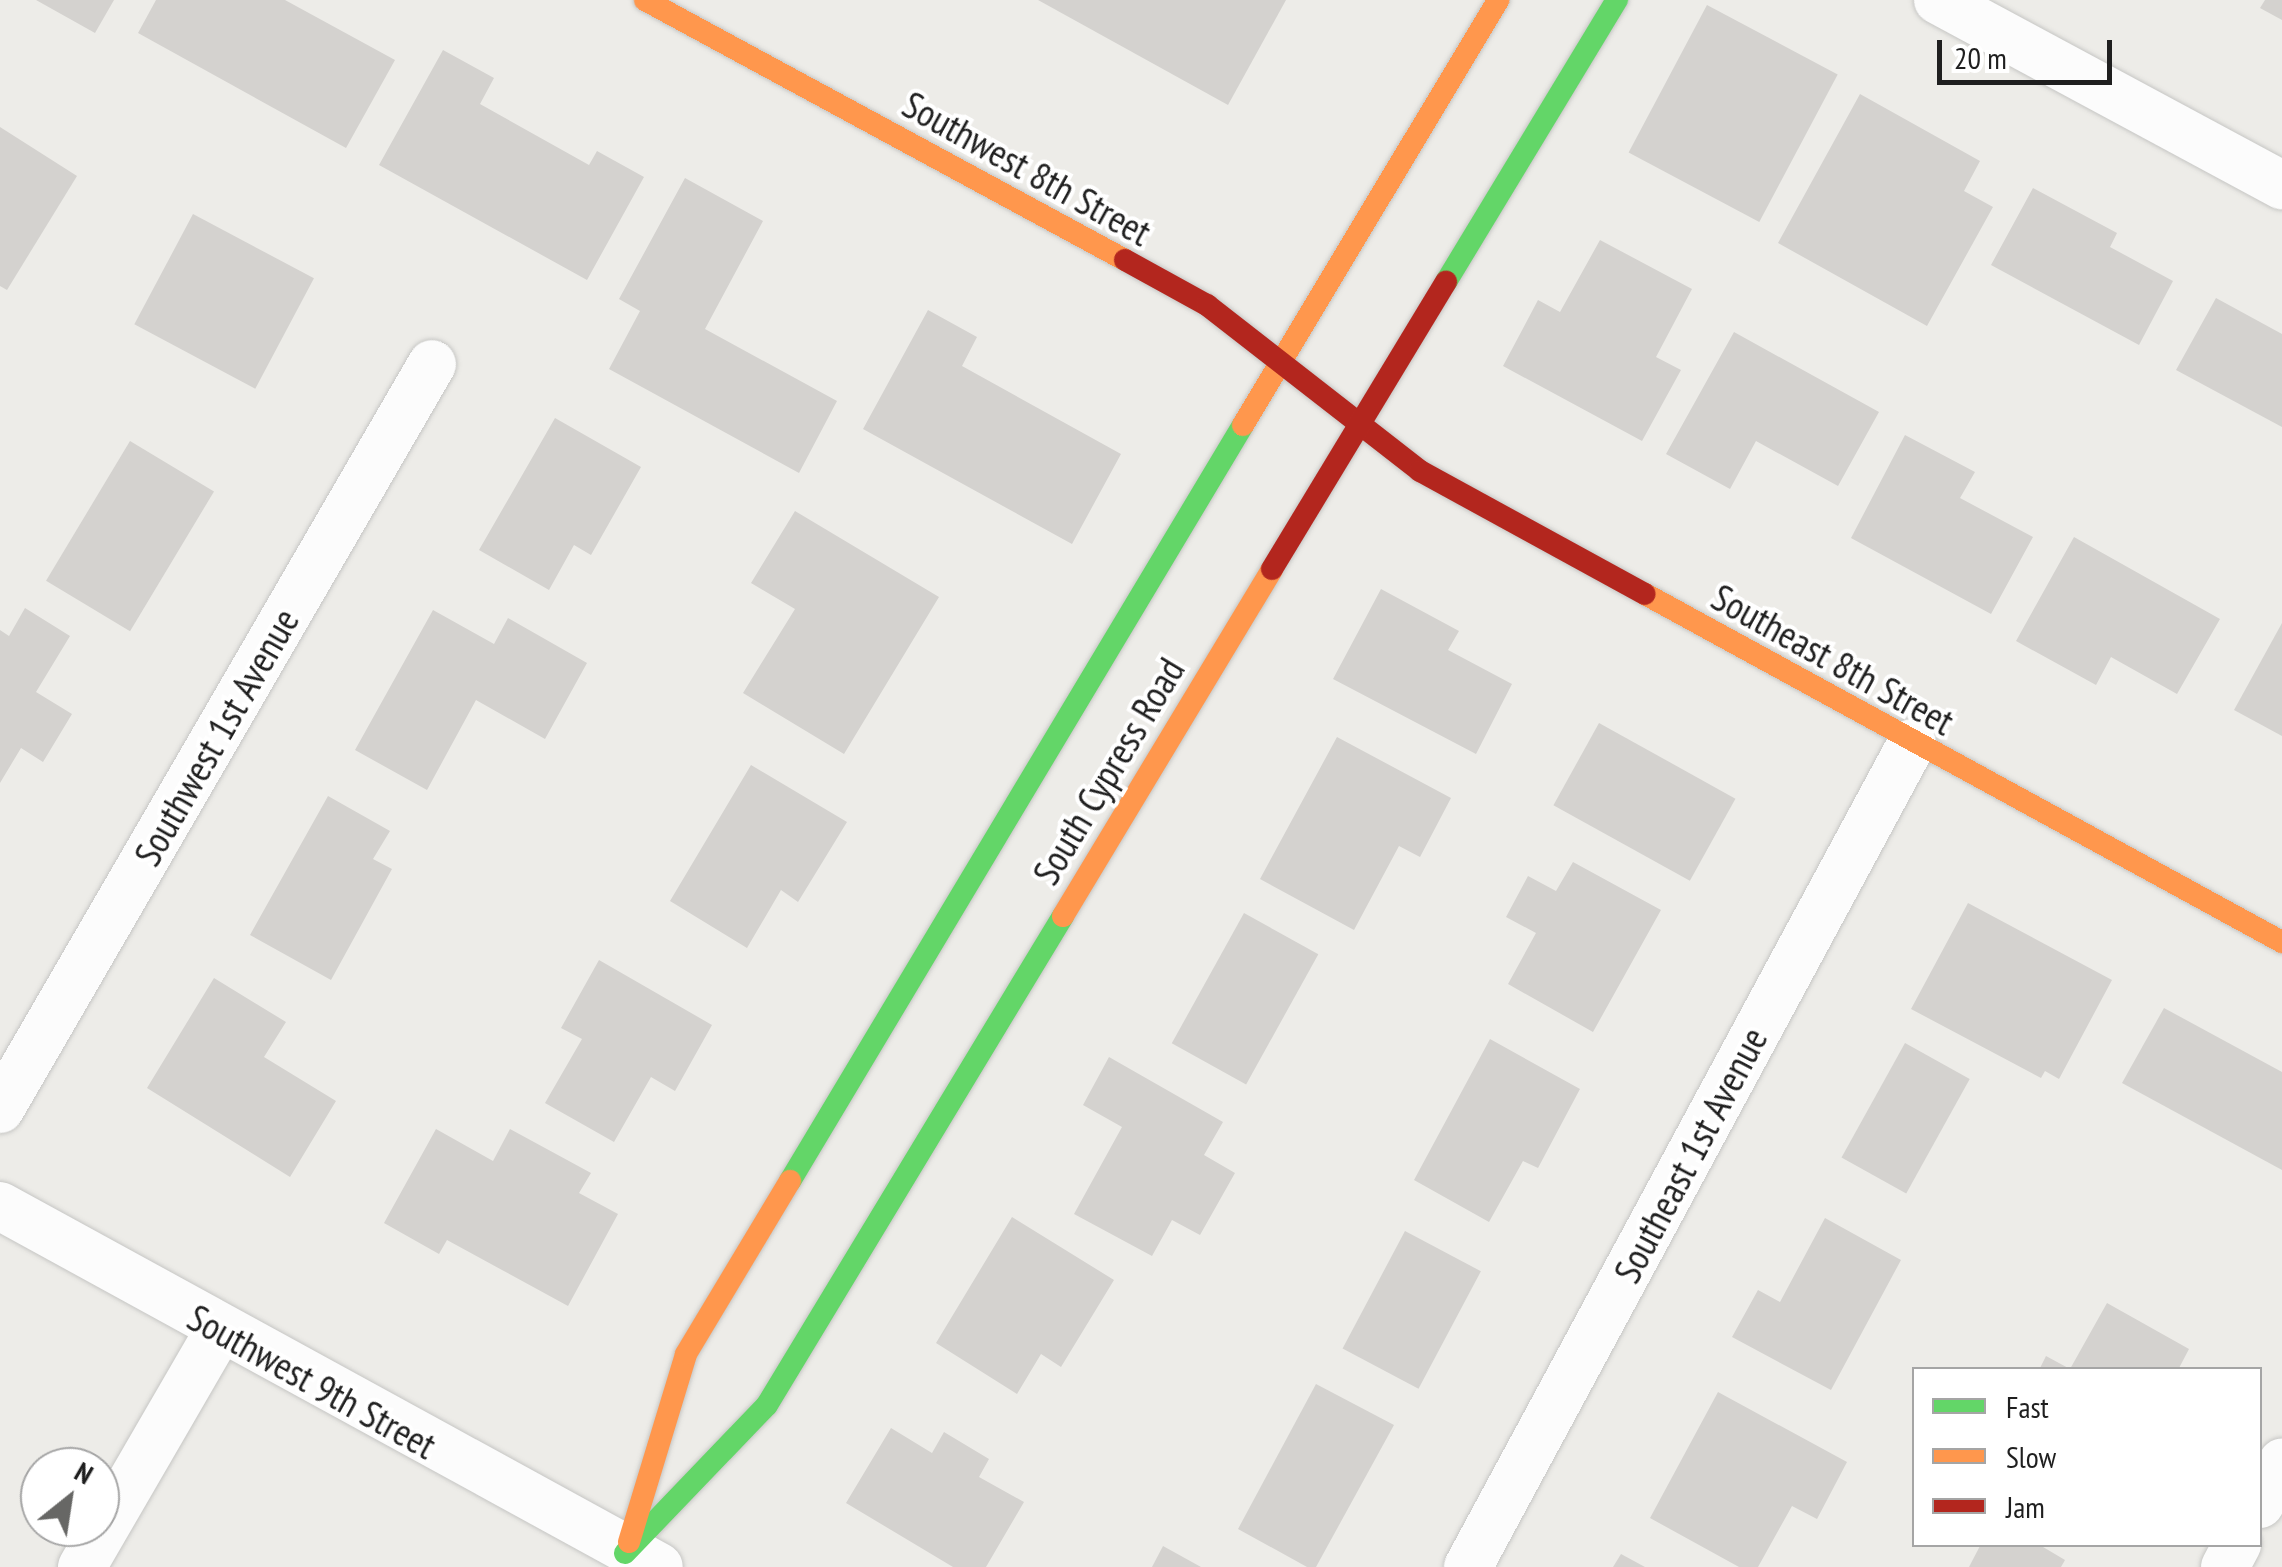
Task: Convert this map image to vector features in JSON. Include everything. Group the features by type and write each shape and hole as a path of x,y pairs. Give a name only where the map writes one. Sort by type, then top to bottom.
{"street":[{"name":"Southwest 8th Street","path":"645,0 1207,305 1358,424"},
{"name":"South Cypress Road","path":"634,1562 686,1354 1498,0"},
{"name":"South Cypress Road","path":"634,1562 767,1405 1617,0"},
{"path":"1938,0 2282,185"},
{"name":"Southwest 1st Avenue","path":"0,1110 432,364"},
{"name":"Southeast 8th Street","path":"1358,424 1420,470 1912,743 2282,942"},
{"name":"Southeast 1st Avenue","path":"1468,1567 1912,743"},
{"name":"Southwest 9th Street","path":"0,1206 634,1562"},
{"path":"82,1567 219,1331"},
{"path":"2262,1500 2282,1462"}],"building":[{"path":"36,0 114,0 95,33"},
{"path":"156,0 285,0 395,60 346,148 138,33"},
{"path":"1038,0 1286,0 1228,105"},
{"path":"2265,0 2282,0 2282,20 2260,8"},
{"path":"1707,5 1838,74 1759,222 1629,152"},
{"path":"443,50 494,78 480,104 589,165 597,151 644,177 587,280 379,165"},
{"path":"1860,94 1980,161 1964,191 1993,207 1927,326 1778,243"},
{"path":"0,127 77,176 7,290 0,286"},
{"path":"685,178 763,221 705,329 837,401 799,473 609,369 640,311 619,299"},
{"path":"2033,188 2117,233 2110,247 2173,281 2139,345 1991,265"},
{"path":"193,214 314,278 255,389 134,324"},
{"path":"1600,240 1692,289 1656,357 1681,370 1642,441 1503,366 1538,300 1560,312"},
{"path":"2216,298 2282,334 2282,427 2176,370"},
{"path":"928,310 977,337 962,366 1121,454 1072,544 863,429"},
{"path":"1734,332 1879,412 1838,486 1756,441 1730,489 1666,454"},
{"path":"555,418 641,467 591,555 574,545 549,590 479,550"},
{"path":"1905,435 1975,472 1960,498 2033,537 1991,614 1851,538"},
{"path":"130,441 214,491 130,631 46,581"},
{"path":"795,511 939,597 844,754 743,693 795,609 751,583"},
{"path":"2074,537 2220,619 2177,694 2111,657 2096,685 2016,641"},
{"path":"1381,589 1459,631 1448,650 1512,684 1476,754 1333,679"},
{"path":"25,608 70,636 36,692 72,714 43,762 21,748 0,783 0,630 9,636"},
{"path":"433,610 494,644 508,618 587,663 545,739 476,700 427,790 355,750"},
{"path":"2282,623 2282,736 2234,710"},
{"path":"1599,723 1735,799 1690,881 1553,805"},
{"path":"1337,737 1451,798 1420,857 1399,846 1354,930 1260,879"},
{"path":"751,765 847,822 798,902 781,890 747,948 670,901"},
{"path":"328,796 390,831 373,859 392,869 331,980 250,935"},
{"path":"1573,862 1661,910 1593,1032 1508,984 1536,933 1506,917 1528,876 1556,891"},
{"path":"1968,903 2112,980 2059,1079 2045,1071 2041,1078 1911,1009"},
{"path":"1244,913 1318,954 1246,1085 1172,1043"},
{"path":"599,960 712,1025 675,1091 651,1077 614,1142 545,1103 582,1039 561,1028"},
{"path":"214,978 286,1022 264,1057 336,1101 290,1177 147,1088"},
{"path":"2164,1008 2282,1072 2282,1170 2122,1083"},
{"path":"1490,1039 1580,1089 1538,1168 1523,1161 1489,1222 1414,1180"},
{"path":"1905,1043 1970,1079 1906,1193 1841,1158"},
{"path":"1109,1057 1223,1122 1204,1155 1235,1173 1200,1235 1172,1220 1152,1256 1074,1214 1122,1127 1083,1105"},
{"path":"436,1129 493,1161 510,1129 591,1173 579,1193 618,1214 568,1306 447,1240 439,1254 384,1223"},
{"path":"1012,1217 1114,1280 1061,1367 1041,1354 1017,1394 936,1343"},
{"path":"1825,1218 1901,1260 1831,1390 1732,1337 1758,1290 1780,1302"},
{"path":"1405,1231 1481,1271 1418,1389 1343,1348"},
{"path":"2107,1303 2189,1349 2180,1367 2071,1367"},
{"path":"2046,1356 2066,1367 2040,1367"},
{"path":"1316,1384 1394,1425 1316,1567 1307,1567 1238,1529"},
{"path":"1718,1392 1847,1462 1817,1519 1792,1506 1758,1567 1739,1567 1650,1518"},
{"path":"891,1428 932,1453 944,1432 989,1459 979,1477 1024,1502 986,1567 953,1567 846,1503"},
{"path":"1163,1546 1201,1567 1152,1567"},
{"path":"1979,1547 2043,1547 2065,1560 2061,1567 1969,1567"},
{"path":"1621,1554 1645,1567 1613,1567"}],"traffic: fast":[{"path":"1446,282 1617,0"},
{"path":"790,1181 1243,425"},
{"path":"625,1553 767,1405 1063,916"}],"traffic: slow":[{"path":"645,0 1125,260"},
{"path":"1243,425 1498,0"},
{"path":"1063,916 1272,569"},
{"path":"1645,594 2282,942"},
{"path":"629,1542 686,1354 790,1181"}],"traffic: jam":[{"path":"1125,260 1207,305 1420,471 1645,594"},
{"path":"1272,569 1446,282"}]}
